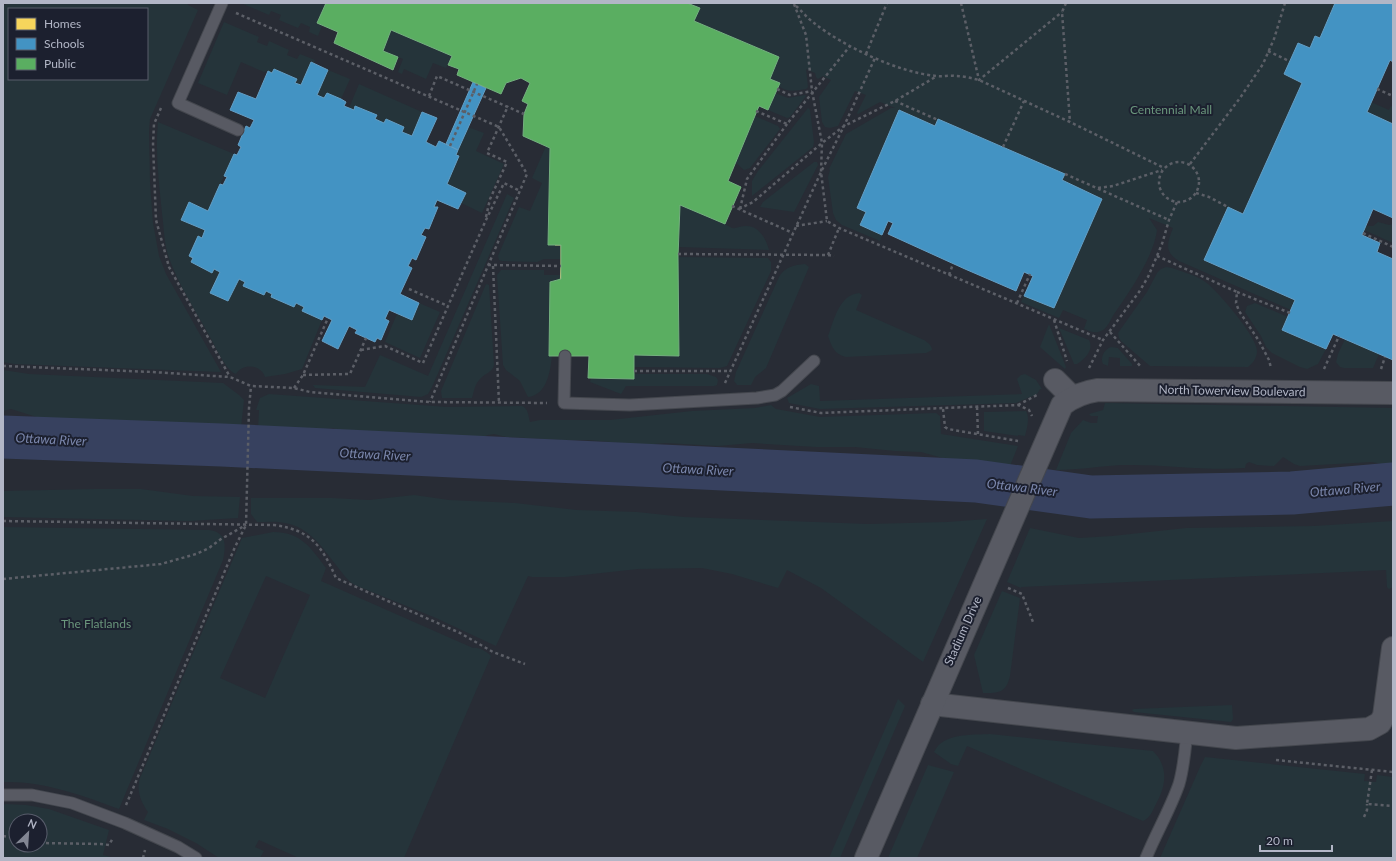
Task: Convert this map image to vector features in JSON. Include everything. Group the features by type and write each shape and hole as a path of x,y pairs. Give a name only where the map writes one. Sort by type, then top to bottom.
{"street":[{"path":"1062,374 1067,401"},
{"name":"North Towerview Boulevard","path":"1067,401 1085,392 1098,390 1393,393"},
{"name":"Stadium Drive","path":"866,858 1049,434 1067,401"},
{"path":"932,704 1236,738 1369,729 1373,728 1382,721 1384,716 1393,648"}],"lane":[{"path":"222,3 178,103 238,130"},
{"path":"565,356 564,403 630,405 757,398 775,395 782,391 814,361"},
{"path":"1146,858 1179,784 1184,762 1187,732"},
{"path":"3,795 32,795 60,800 126,823 196,858"}],"path":[{"path":"866,54 887,3"},
{"path":"961,3 979,80"},
{"path":"979,80 1062,12 1066,3"},
{"path":"1190,164 1251,83 1263,64 1285,3"},
{"path":"794,4 813,22 850,46 866,54 899,67 937,76 955,76 979,80 1070,122 1163,169"},
{"path":"794,4 806,35 812,92 822,143 821,172 828,221"},
{"path":"1062,12 1070,122"},
{"path":"235,13 465,111 499,127 527,174 430,402"},
{"path":"739,209 747,180 787,124 850,46"},
{"path":"1268,52 1290,61"},
{"path":"722,389 796,226 875,58"},
{"path":"429,96 437,76 524,114"},
{"path":"739,209 753,202 844,126 895,101 937,76"},
{"path":"450,146 477,84"},
{"path":"777,89 790,95 812,92"},
{"path":"1377,89 1393,96"},
{"path":"895,101 938,120"},
{"path":"1003,148 1024,101"},
{"path":"485,222 490,199 507,162 487,153 508,106"},
{"path":"756,112 787,124"},
{"path":"1096,188 1113,186 1163,169 1173,162 1179,161 1190,164 1198,174 1200,180 1196,193 1188,200 1176,202 1166,197 1162,192 1159,180 1163,169"},
{"path":"1065,174 1169,220"},
{"path":"361,350 385,346 423,363 485,222 504,184 520,191"},
{"path":"154,193 156,220 169,267 230,377"},
{"path":"1196,193 1209,197 1228,207"},
{"path":"1088,370 1103,340 1139,292 1148,277 1176,202"},
{"path":"732,206 793,233"},
{"path":"796,226 828,221 839,228 1103,340"},
{"path":"828,255 839,228"},
{"path":"1363,233 1393,247"},
{"path":"678,254 834,256"},
{"path":"1157,256 1237,292 1290,313"},
{"path":"949,275 953,264"},
{"path":"488,265 561,266"},
{"path":"493,266 499,403"},
{"path":"1017,303 1030,274"},
{"path":"409,289 448,306"},
{"path":"1237,292 1236,303 1265,352 1272,371"},
{"path":"294,388 303,375 328,318"},
{"path":"1054,319 1062,374"},
{"path":"1110,332 1144,370"},
{"path":"1323,371 1339,336"},
{"path":"303,375 350,374 366,338"},
{"path":"1381,372 1385,357"},
{"path":"3,366 153,372 230,377 251,386 294,388 310,392 430,402 564,403"},
{"path":"634,371 730,371"},
{"path":"125,809 235,547 246,525 249,408 251,386"},
{"path":"782,406 821,413 1018,405 1041,393 1039,399"},
{"path":"1018,405 1029,410 1033,419 1035,413"},
{"path":"977,407 978,434"},
{"path":"943,409 945,427 948,429 1018,441"},
{"path":"3,521 274,525 290,527 310,538 326,557 336,578 460,633 493,652 525,664"},
{"path":"3,579 161,564 196,554 209,548 221,539 246,525"},
{"path":"1007,588 1022,594 1033,622"},
{"path":"1269,760 1393,772"},
{"path":"1364,818 1367,810 1372,770"},
{"path":"1367,804 1393,806"},
{"path":"48,843 109,845 114,834"}],"green space":[{"path":"9,3 187,3 198,10 150,119 150,182 153,223 159,256 166,274 221,372 15,364 3,362 3,6"},
{"path":"241,3 326,3 317,23 322,26 318,36 309,32 310,27 301,23 298,28 279,20 281,15 271,11 269,15"},
{"name":"Centennial Mall","path":"687,3 1335,3 1320,38 1315,36 1310,48 1298,43 1284,74 1302,83 1243,214 1228,207 1204,260 1295,300 1291,310 1174,258 1168,247 1169,238 1173,228 1149,218 1157,230 1151,251 1140,274 1109,324 1103,330 1095,332 1084,329 1087,320 1063,310 1059,318 1021,302 1024,296 1054,308 1102,199 1062,180 1064,174 939,119 935,126 899,110 857,208 866,212 860,225 882,235 880,241 842,225 836,220 833,213 828,177 829,169 846,134 891,108 895,108 880,102 858,114 857,113 866,95 855,91 838,126 830,128 825,127 822,122 819,97 831,80 823,76 818,79 815,73 806,69 808,87 806,89 790,91 783,89 770,79 779,57 694,21 699,8"},
{"path":"224,22 259,37 257,42 267,46 269,41 289,50 287,55 297,59 300,54 315,60 314,64 311,63 301,85 295,83 297,79 274,69 272,73 268,71 264,72 241,62 227,95 198,83"},
{"path":"391,30 452,56 446,68 433,63 426,79 404,69 402,74 398,72 403,59 383,51"},
{"path":"328,70 350,79 341,99 327,93 324,98 317,95"},
{"path":"359,84 422,112 412,136 402,132 404,127 386,119 384,123 375,119 377,116 355,107 354,110 349,108"},
{"path":"775,93 788,98 806,96 790,117 787,118 768,110"},
{"path":"1371,102 1389,110 1391,106 1393,107 1393,124 1367,112"},
{"path":"808,108 810,110 814,142 813,147 752,196 752,181 758,171"},
{"path":"755,116 778,126 780,129 750,168 744,170 735,162"},
{"path":"158,122 234,154 208,211 189,202 181,219 205,230 191,262 212,272 214,269 220,272 210,292 228,301 239,279 245,282 243,285 266,291 272,294 271,297 294,307 296,303 304,307 302,311 322,320 302,369 285,374 265,377 260,370 251,366 242,368 236,374 228,368 221,358 183,288 167,253 158,168"},
{"path":"468,127 484,133 476,151 504,164 482,213 461,203 466,193 447,184 456,155"},
{"path":"546,146 550,148 548,245 561,245 561,259 544,259 537,262 499,260 498,256 519,207 530,211 542,183 532,178"},
{"path":"814,162 817,162 818,165 794,212 760,207 763,202"},
{"path":"507,194 514,198 428,394 421,397 315,388 313,385 365,387 380,355 428,376"},
{"path":"680,205 732,228 750,226 755,228 765,239 769,250 679,247"},
{"path":"1378,222 1389,225 1393,224 1393,243 1364,230 1366,226 1373,226"},
{"path":"678,257 768,258 771,262 771,271 727,366 720,368 634,367 634,355 679,356"},
{"path":"805,264 809,267 766,368 755,377 751,385 737,385 734,381 736,372 779,277 790,267"},
{"path":"1166,267 1191,274 1204,281 1214,289 1229,306 1245,326 1257,351 1253,362 1248,367 1150,366 1121,341 1118,333 1147,292 1157,273"},
{"path":"501,270 544,270 544,275 561,275 561,279 550,282 549,356 552,356 549,375 539,392 528,397 520,381 506,370 503,365 497,275"},
{"path":"486,284 489,285 493,368 478,381 472,398 442,398 441,391"},
{"path":"859,293 862,295 856,310 924,340 931,345 932,350 926,353 846,357 836,352 832,347 828,336 835,316 842,303 847,298"},
{"path":"419,303 440,312 420,358 385,342 397,314 412,320"},
{"path":"1255,303 1288,317 1282,330 1326,349 1318,364 1307,369 1272,353 1266,347 1261,336 1245,312 1247,306"},
{"path":"1049,324 1066,367 1065,369 1040,347"},
{"path":"1059,328 1089,340 1090,351 1083,360 1077,364 1074,364"},
{"path":"1345,339 1379,354 1373,368 1340,367 1336,362"},
{"path":"1111,347 1118,348 1132,364 1132,366 1120,366 1120,358 1109,357 1108,366 1103,364 1103,354"},
{"path":"3,370 29,374 223,383 244,400 241,428 210,424 186,427 174,430 168,434 134,432 128,425 40,418 11,409 3,411"},
{"path":"634,374 707,374 716,377 718,380 717,385 714,386 626,386 621,394 590,382 591,379 633,379"},
{"path":"1025,374 1036,380 1042,389 1040,389 1037,394 1016,403 820,409 789,403 787,398 811,384 819,386 820,401 1022,394 1017,379 1021,375"},
{"path":"269,394 447,407 522,406 527,411 530,422 540,420 610,420 692,411 755,408 771,405 776,409 820,417 936,413 940,416 941,434 1018,446 1010,466 950,460 921,452 855,447 816,447 752,443 718,446 666,443 642,445 588,440 506,437 494,434 472,439 402,437 346,432 333,428 309,431 266,428 258,430 259,410 256,410 260,398"},
{"path":"1105,403 1393,408 1393,464 1372,462 1300,466 1283,457 1274,466 1257,465 1249,462 1246,464 1245,468 1230,469 1123,465 1056,470 1071,433 1083,420 1091,423 1097,423 1098,416 1091,416 1089,414 1103,410"},
{"path":"1026,411 1028,420 1025,436 984,431 984,412"},
{"path":"141,489 193,496 240,497 238,518 189,521 3,517 3,491"},
{"path":"414,495 449,500 515,503 577,510 637,512 684,517 868,524 947,522 987,519 923,662 821,588 787,570 778,588 732,574 702,568 638,569 565,577 528,576 496,646 436,618 355,585 347,578 320,545 308,533 294,525 285,523 257,522 251,514 251,498 332,498 369,500"},
{"path":"1393,521 1393,587 1389,589 1387,587 1386,570 1021,588 1007,582 1030,528 1079,538 1186,528 1314,526"},
{"name":"The Flatlands","path":"3,527 209,530 215,531 224,540 225,550 223,560 119,809 48,786 18,782 3,782"},
{"path":"273,532 283,533 298,538 310,548 326,568 321,581 473,648 483,650 491,656 404,858 299,858 259,840 255,847 264,851 260,858 219,858 196,843 168,829 144,820 148,812 143,804 139,792 140,778 242,538","holes":["266,576 310,595 265,698 220,678"]},
{"path":"1002,591 1020,598 1010,676 1006,686 1001,691 983,693 974,655"},
{"path":"898,699 905,706 840,858 829,858"},
{"path":"1232,705 1233,719 1231,722 1134,712 1132,710 1134,709"},
{"path":"990,734 1153,751 1158,757 1164,770 1164,784 1151,814 1143,821 967,746 958,766 951,764 934,752 944,741 951,738 966,735"},
{"path":"1205,757 1365,774 1364,781 1376,782 1377,775 1393,777 1393,858 1160,858"},
{"path":"928,765 954,772 917,858 888,858"},
{"path":"6,804 26,805 49,809 109,830 103,855 115,858 3,858 3,805"}],"building: Homes":[{"path":"554,224 591,224 590,233 581,254 580,267 580,280 587,300 572,300 554,307 554,289 560,288 561,245 555,245"}],"building: Schools":[{"path":"1335,3 1393,3 1393,62 1390,60 1367,112 1393,124 1393,218 1373,209 1362,235 1380,243 1377,252 1393,259 1393,360 1333,334 1326,349 1282,330 1295,300 1204,260 1228,207 1243,214 1302,83 1284,74 1298,43 1310,48 1315,36 1320,38"},
{"path":"311,62 328,70 317,95 324,98 327,93 341,99 346,102 344,106 354,110 355,106 377,115 375,119 384,123 386,119 404,127 402,132 412,136 422,112 437,118 426,142 436,147 439,141 458,150 456,155 459,156 447,184 466,193 458,209 437,200 434,207 438,207 429,229 425,228 421,235 426,237 416,260 412,258 408,266 412,268 400,294 419,303 412,320 389,310 385,319 389,321 381,340 377,338 375,342 355,333 357,330 349,326 338,349 322,341 332,320 324,316 322,320 302,311 304,307 296,303 294,307 271,297 272,294 266,291 264,295 243,286 245,282 239,279 228,301 210,293 220,272 214,269 212,273 191,262 193,258 189,256 198,236 202,238 205,230 181,220 189,202 208,211 220,184 223,185 227,177 224,176 234,154 237,155 241,147 238,145 246,126 250,128 254,120 230,110 238,92 256,99 268,71 272,73 274,69 297,79 295,83 301,85"},
{"path":"473,82 486,88 458,150 446,144"},
{"path":"899,110 935,126 938,119 1065,174 1062,180 1102,199 1054,308 1024,296 1033,276 1024,272 1016,291 888,234 893,223 888,221 882,235 860,225 866,212 857,208"}],"building: Public":[{"path":"326,3 687,3 700,8 694,21 779,57 770,79 780,83 768,110 759,106 728,181 741,187 725,224 680,205 678,257 679,356 634,355 634,379 588,378 589,356 549,356 550,282 561,279 561,245 548,245 550,148 523,136 524,114 528,104 522,101 530,83 521,78 506,83 501,94 457,75 459,69 448,65 452,56 391,30 383,51 398,57 393,70 334,43 338,32 317,23"}],"waterway":[{"name":"Ottawa River","path":"3,437 222,445 976,481 1091,497 1292,493 1393,484"}]}
